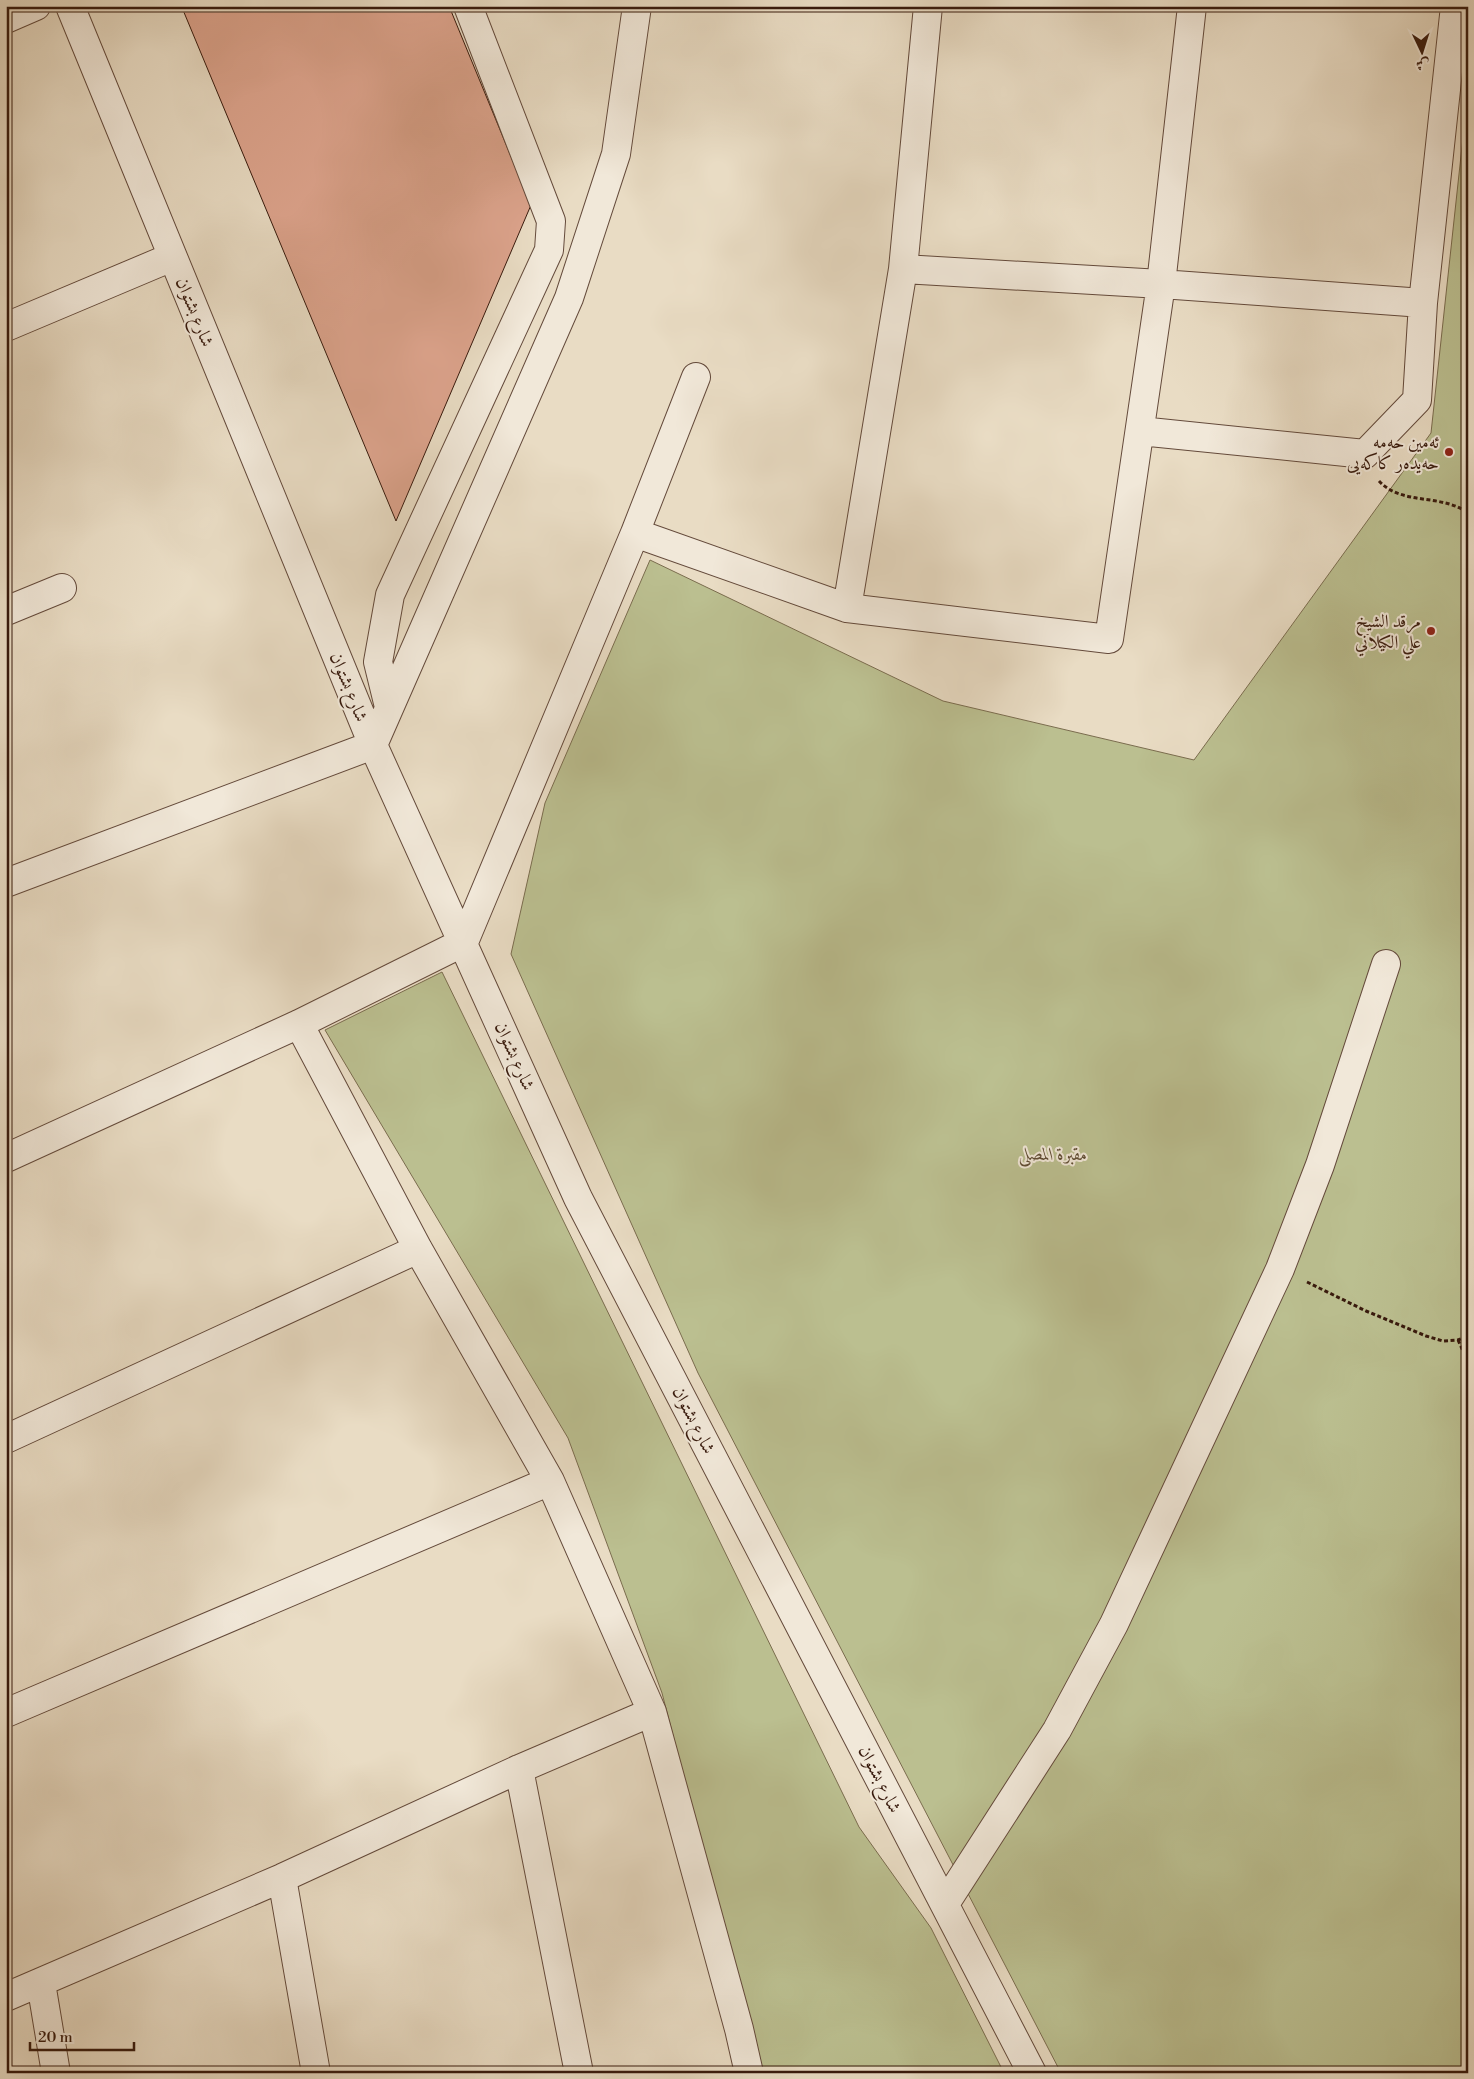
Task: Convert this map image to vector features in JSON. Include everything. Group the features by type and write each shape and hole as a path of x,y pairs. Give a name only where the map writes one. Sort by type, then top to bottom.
{"street":[{"path":"6,19 36,6"},
{"name":"شارع بشتوان","path":"70,6 373,745 464,942 578,1198 1032,2073"},
{"path":"389,707 378,662 390,595 549,250 551,221 468,6"},
{"path":"6,883 373,745 569,298 616,154 637,6"},
{"path":"847,608 903,269 928,6"},
{"path":"635,533 847,608 1109,639 1161,284 1192,6"},
{"path":"1140,431 1365,454 1417,400 1423,303 1455,6"},
{"path":"6,327 172,256"},
{"path":"903,269 1161,284 1423,303"},
{"path":"6,1158 299,1024 464,942 635,533 696,377"},
{"path":"6,611 62,588"},
{"path":"945,1904 1057,1730 1089,1674 1119,1615 1280,1269 1320,1165 1386,964"},
{"path":"299,1024 418,1249 550,1481 652,1712 749,2073"},
{"path":"6,1439 418,1249"},
{"path":"6,1714 550,1481"},
{"path":"6,1997 282,1878 519,1769 652,1712"},
{"path":"519,1769 579,2073"},
{"path":"282,1878 316,2073"},
{"path":"41,1983 56,2073"}],"path":[{"path":"1365,454 1381,483 1400,496 1424,498 1458,506 1468,513"},
{"path":"1280,1269 1366,1311 1426,1336 1443,1341 1458,1340 1468,1336"},
{"path":"1458,1340 1468,1362"}],"green space":[{"name":"مقبرة المصلى","path":"1468,91 1468,2073 1061,2073 698,1373 511,954 545,803 650,560 943,701 1194,760 1431,433"},
{"path":"442,972 859,1827 931,1928 1004,2073 760,2073 662,1693 568,1438 325,1030"}],"building":[{"path":"193,6 449,6 531,205 396,521 183,10"}],"place":[{"name":"ئەمین حەمە حەیدەر کاکەیی","path":"1449,452"},
{"name":"مرقد الشيخ علي الكيلاني","path":"1431,631"}]}
